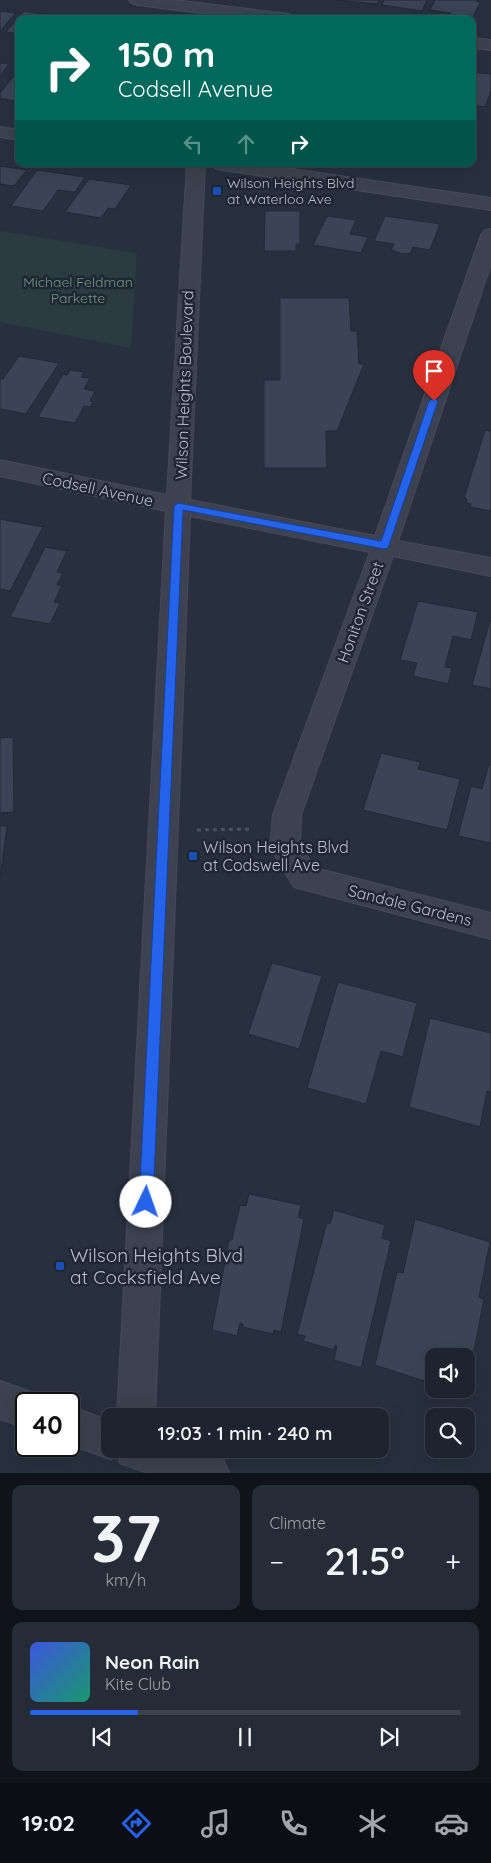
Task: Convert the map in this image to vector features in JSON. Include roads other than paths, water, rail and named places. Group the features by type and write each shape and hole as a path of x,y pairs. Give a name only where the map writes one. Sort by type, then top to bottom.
{"street":[{"path":"137,0 255,15"},
{"path":"476,43 491,45"},
{"path":"0,132 15,134"},
{"name":"Wilson Heights Boulevard","path":"136,1408 188,290 196,167"},
{"path":"242,167 491,204"},
{"name":"Honiton Street","path":"286,838 287,815 384,546 491,235"},
{"name":"Codsell Avenue","path":"0,468 178,506 491,566"},
{"name":"Sandale Gardens","path":"286,838 305,878 491,926"},
{"path":"0,1400 15,1405"},
{"path":"80,1429 101,1437"},
{"path":"133,1473 134,1458"},
{"path":"162,1458 209,1473"}],"place":[{"name":"Wilson Heights Blvd at Waterloo Ave","path":"217,191"},
{"name":"Wilson Heights Blvd at Codswell Ave","path":"193,856"},
{"name":"Wilson Heights Blvd at Cocksfield Ave","path":"60,1266"}],"park label":[{"name":"Michael Feldman Parkette","path":"78,290"}]}
